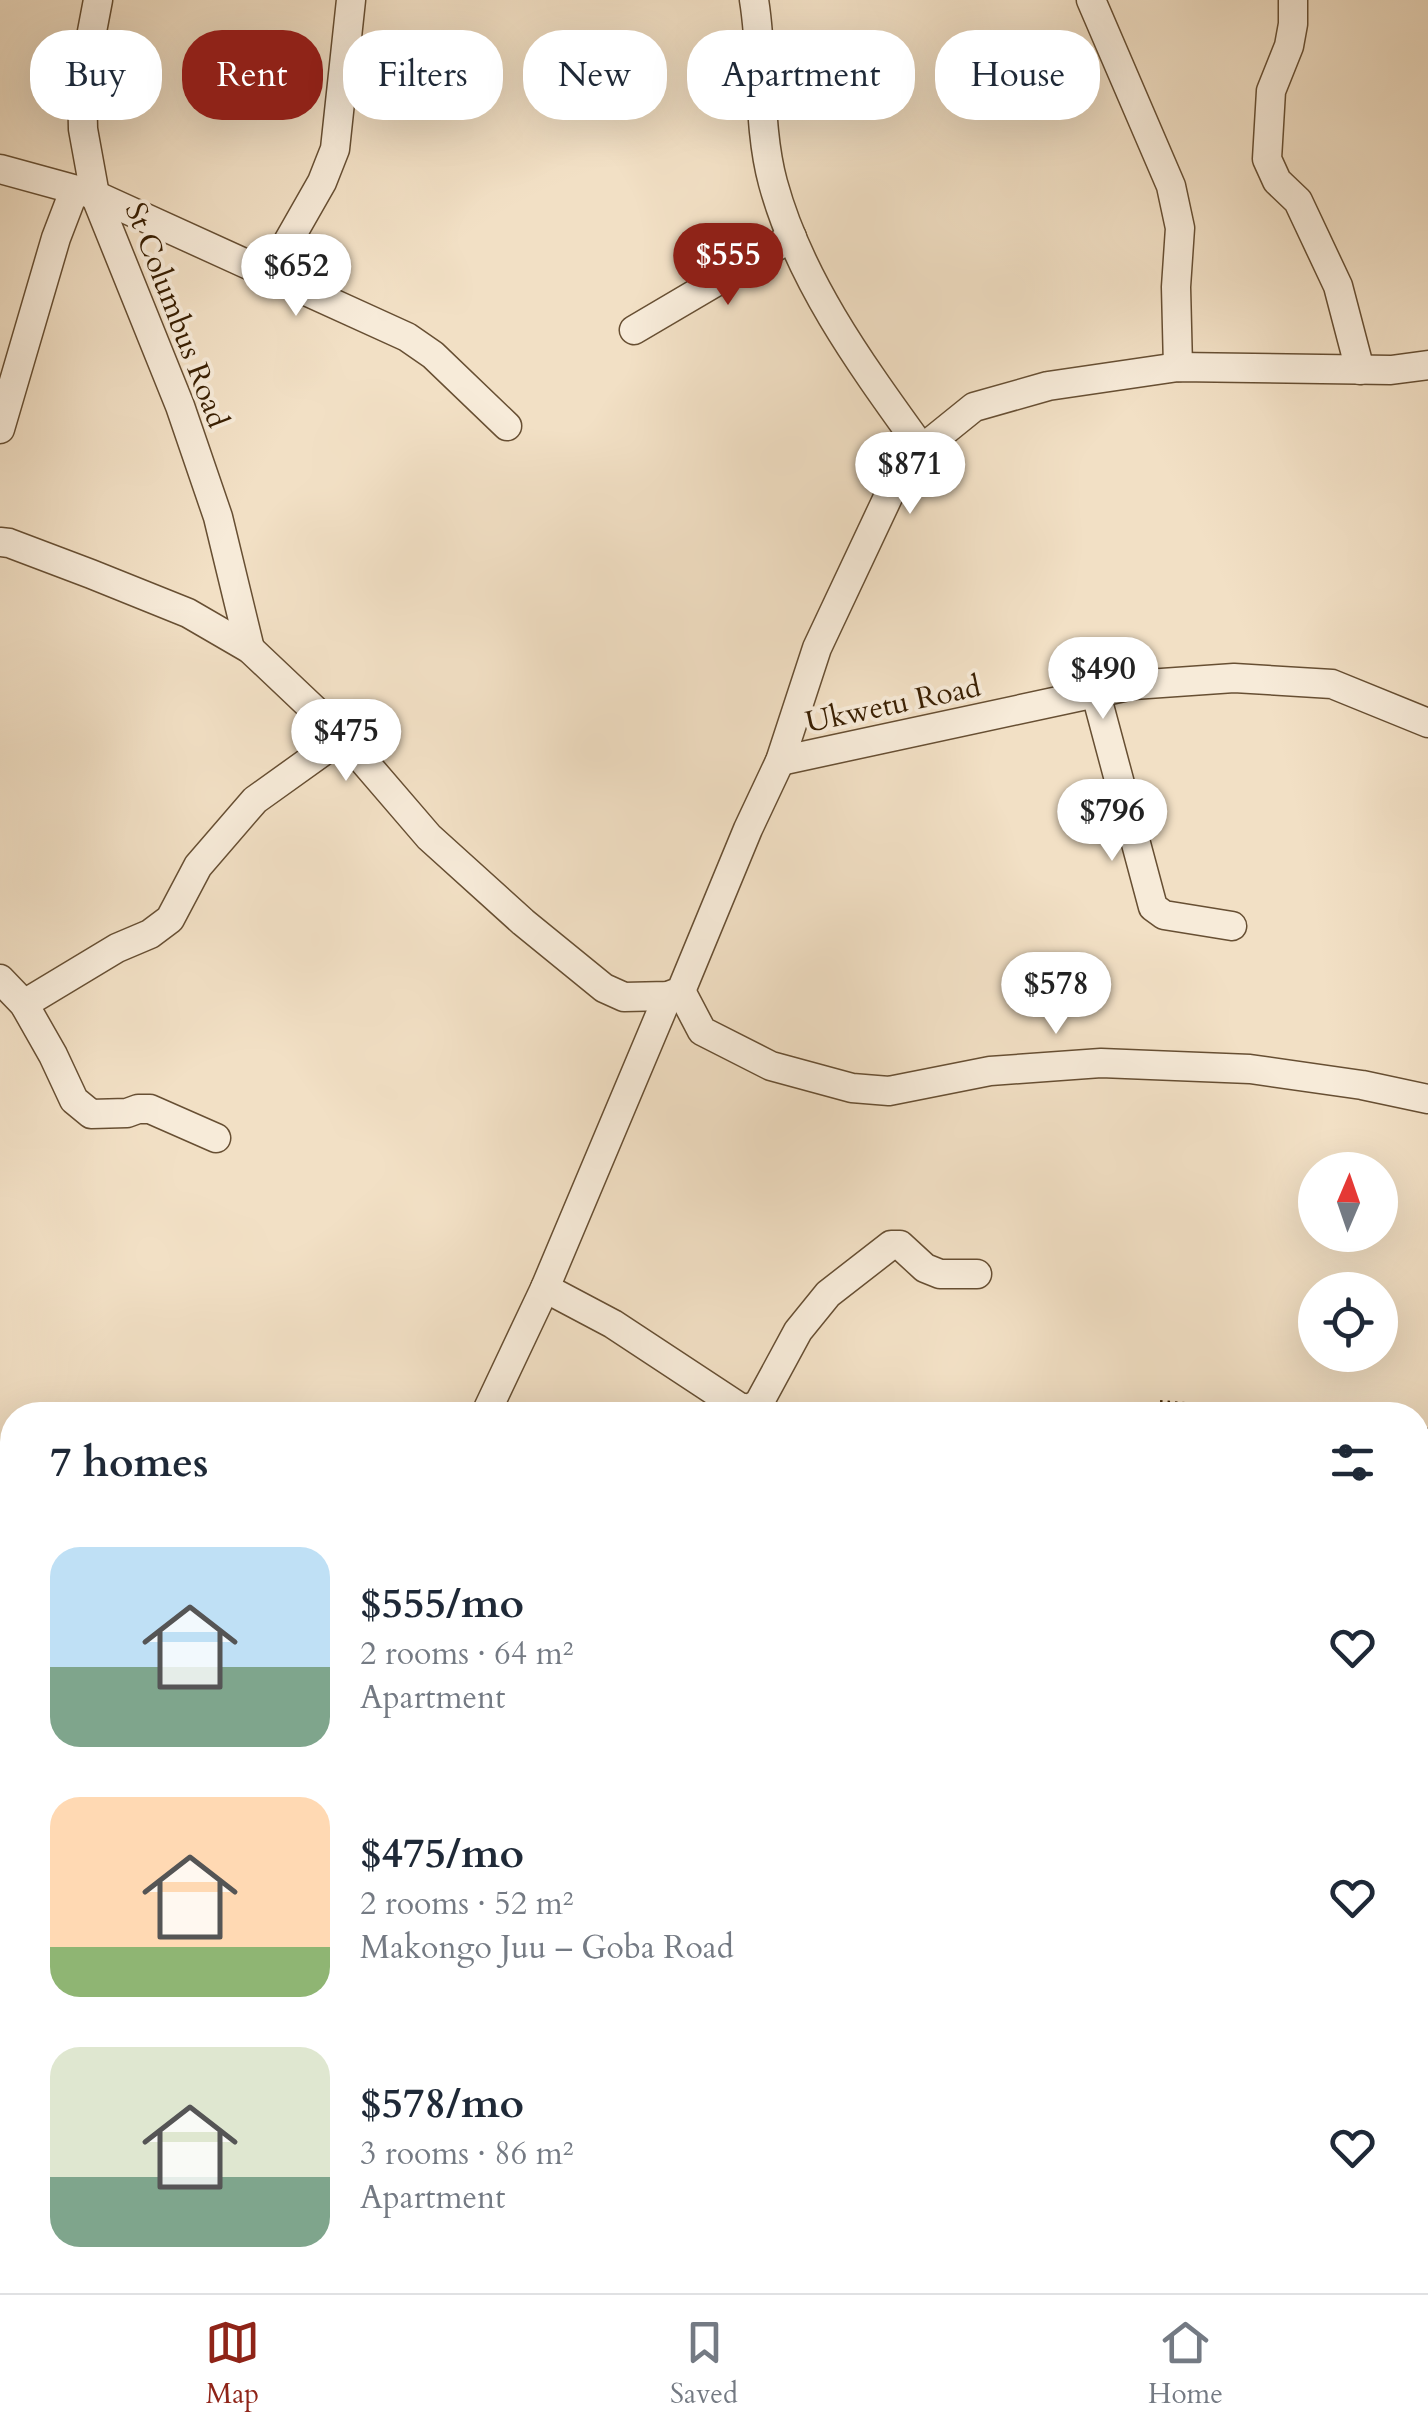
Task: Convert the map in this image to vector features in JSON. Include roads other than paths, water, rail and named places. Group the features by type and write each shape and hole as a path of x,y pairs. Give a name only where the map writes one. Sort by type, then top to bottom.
{"street":[{"name":"St Columbus Road","path":"98,0 82,84 84,193 180,406 218,517 250,649"},
{"path":"269,275 322,182 335,149 351,0"},
{"path":"754,0 766,142 773,181 792,237 850,348 922,449"},
{"path":"1091,0 1170,186 1180,228 1176,287 1178,367"},
{"path":"1293,0 1288,46 1271,91 1267,159 1277,180 1298,202 1338,286 1360,370"},
{"path":"0,170 84,193 408,337 434,355 507,426"},
{"path":"0,429 56,238 84,193"},
{"path":"634,330 792,237"},
{"path":"491,1402 780,761 816,648 888,494 922,449 974,408 1048,386 1178,367 1390,370 1428,365"},
{"path":"3,551 92,574 188,613 250,649 343,737 429,837 604,988 624,998 675,994"},
{"name":"Ukwetu Road","path":"780,761 1133,685 1188,680 1283,679 1332,684 1428,723"},
{"path":"1096,694 1153,907 1164,915 1232,926"},
{"path":"24,1004 118,948 150,934 170,918 198,866 255,800 343,737"},
{"path":"0,979 24,1004 74,1100 90,1114 150,1108 216,1138"},
{"path":"675,994 702,1032 771,1066 852,1088 889,1090 990,1071 1101,1062 1250,1069 1428,1099"},
{"path":"759,1402 798,1331 828,1294 891,1245 900,1245 925,1268 940,1274 977,1274"},
{"path":"545,1288 613,1324 731,1402"}]}
